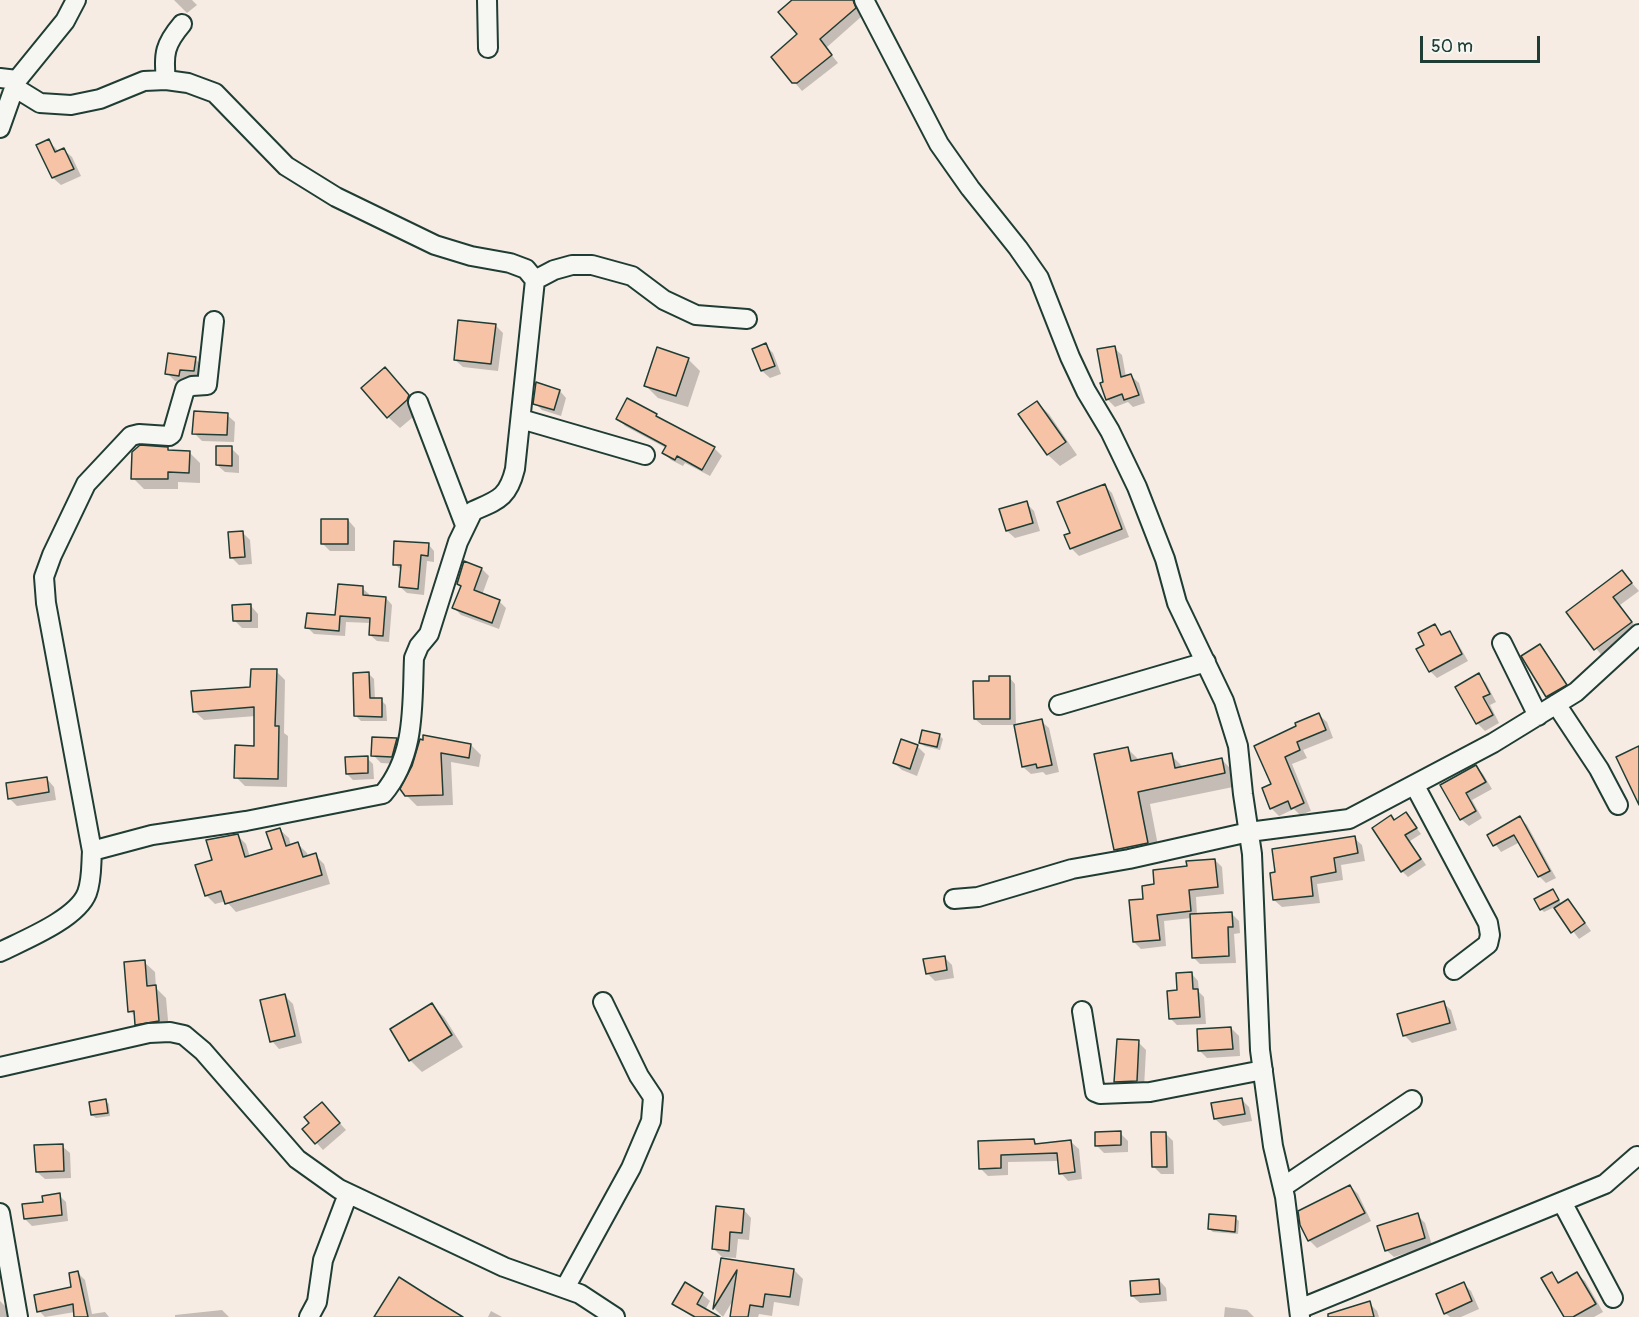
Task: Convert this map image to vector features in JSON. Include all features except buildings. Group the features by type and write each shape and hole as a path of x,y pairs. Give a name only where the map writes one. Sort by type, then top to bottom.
{"street":[{"path":"0,128 10,82 65,21 76,0"},
{"path":"487,0 488,48"},
{"path":"864,0 939,144 1039,278 1070,357 1137,487 1165,559 1185,624 1224,701 1238,746 1242,794 1252,854 1257,1010 1263,1070 1273,1146 1283,1187 1299,1313 1605,1184 1637,1156"},
{"path":"166,80 164,60 170,39 182,24"},
{"path":"10,82 40,103 71,105 100,99 144,81 166,80 189,83 215,93 286,166 336,196 435,245 471,256 510,263 526,269 535,280 521,419 511,486 502,498 473,511 458,542 429,634 419,646 414,658 409,742 404,761 393,782 383,794 246,821 152,835 92,851"},
{"path":"535,280 554,270 572,265 592,265 632,276 663,300 696,315 747,319"},
{"path":"0,952 49,927 78,907 86,894 90,878 92,851 46,603 44,578 52,555 86,484 131,436 139,434 169,436 172,434 185,389 207,385 214,321"},
{"path":"418,402 465,525"},
{"path":"521,419 645,456"},
{"path":"954,899 978,897 1072,869 1249,832 1349,819 1493,743 1576,692 1639,634"},
{"path":"1502,643 1538,716"},
{"path":"1059,705 1206,662"},
{"path":"1556,704 1599,770 1618,805"},
{"path":"1415,786 1488,924 1490,935 1488,944 1454,970"},
{"path":"565,1288 632,1168 651,1121 653,1097 639,1076 603,1002"},
{"path":"1082,1011 1094,1090 1100,1094 1150,1092 1263,1070"},
{"path":"0,1067 149,1033 170,1032 184,1035 202,1051 297,1160 348,1194 504,1267 580,1294 615,1317"},
{"path":"1283,1187 1412,1100"},
{"path":"309,1317 317,1302 323,1260 348,1194"},
{"path":"1562,1202 1613,1298"},
{"path":"0,1213 18,1317"}]}
